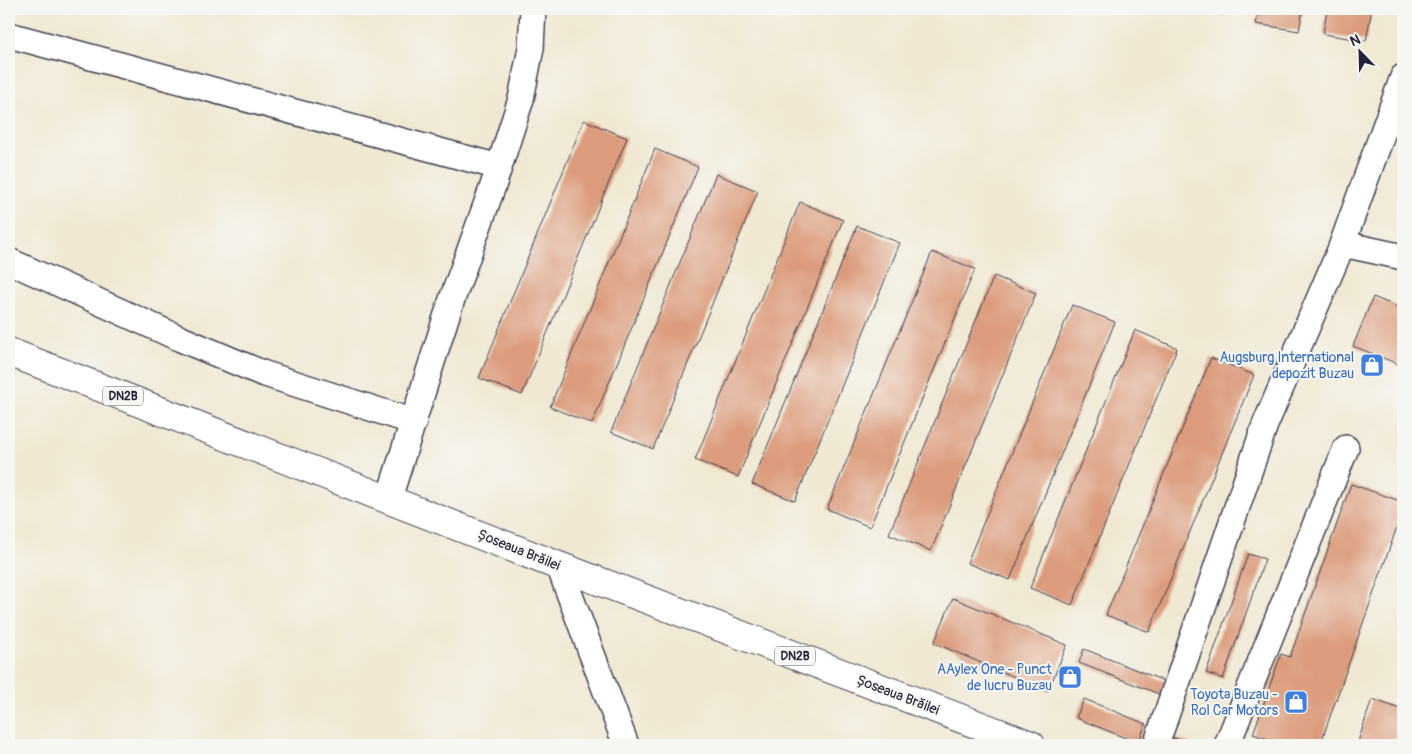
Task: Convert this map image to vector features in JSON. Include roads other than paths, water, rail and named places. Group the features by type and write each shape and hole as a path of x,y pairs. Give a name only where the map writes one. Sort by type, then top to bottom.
{"main road":[{"name":"Șoseaua Brăilei","path":"9,352 389,498 559,566 1031,745"}],"street":[{"path":"389,498 450,305 521,99 531,48 533,9"},
{"path":"9,35 499,167"},
{"path":"1156,745 1265,424 1343,244 1403,77"},
{"path":"1343,244 1403,258"},
{"path":"9,261 181,339 262,373 414,422"},
{"path":"1230,744 1346,448"},
{"path":"559,566 626,745"}],"place":[{"name":"Augsburg International depozit Buzau","path":"1372,365"},
{"name":"AAylex One - Punct de lucru Buzau","path":"1070,677"},
{"name":"Toyota Buzau - Rol Car Motors","path":"1296,702"}]}
